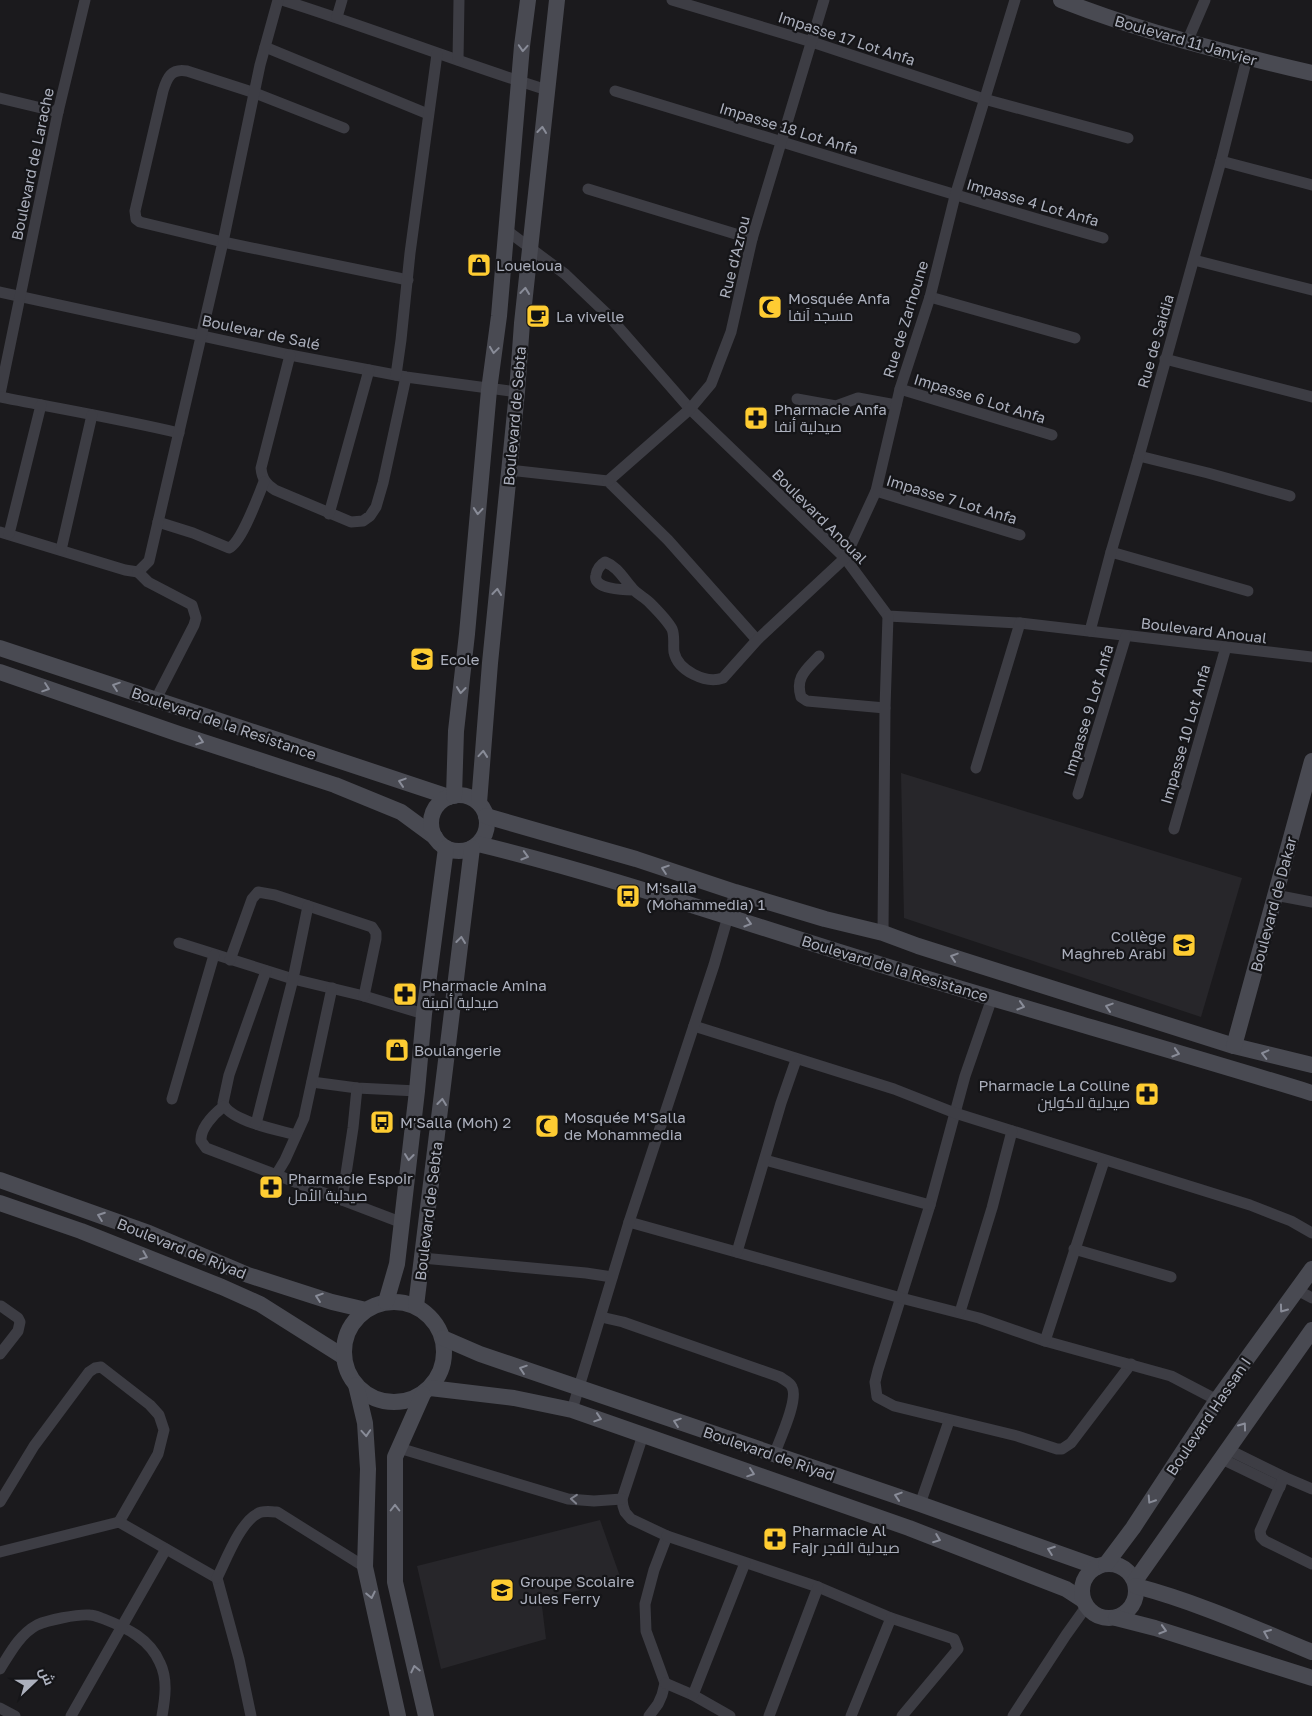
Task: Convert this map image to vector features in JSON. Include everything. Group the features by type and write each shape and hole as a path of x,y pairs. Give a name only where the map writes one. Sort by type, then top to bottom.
{"main road":[{"name":"Boulevard de Sebta","path":"451,796 489,390 499,316 522,46 528,0"},
{"name":"Boulevard de Sebta","path":"483,809 490,664 522,323 557,0"},
{"name":"Boulevard 11 Janvier","path":"1062,0 1082,4 1187,42 1312,73"},
{"name":"Boulevard de la Resistance","path":"0,648 345,764 451,796"},
{"name":"Boulevard de la Resistance","path":"0,672 179,734 335,785 401,812 440,842"},
{"name":"Boulevard de Dakar","path":"1234,1046 1312,761"},
{"path":"463,795 471,798 483,809 486,831 475,846 463,851 454,851 440,842 432,828 434,811 441,802 451,796 463,795"},
{"name":"Boulevard de la Resistance","path":"483,809 735,892 825,919 883,933 936,952 1234,1046 1312,1066"},
{"name":"Boulevard de Sebta","path":"386,1302 397,1264 400,1222 417,1091 440,842"},
{"name":"Boulevard de Sebta","path":"416,1306 475,846"},
{"name":"Boulevard de la Resistance","path":"475,846 522,855 1312,1093"},
{"name":"Boulevard de Riyad","path":"0,1180 150,1233 248,1275 332,1302 366,1310"},
{"name":"Boulevard de Riyad","path":"0,1203 81,1231 260,1304 344,1357"},
{"name":"Boulevard Hassan I","path":"1101,1565 1132,1528 1217,1400 1312,1269"},
{"path":"426,1391 404,1402 378,1401 367,1397 356,1386 348,1372 344,1357 344,1346 351,1326 366,1310 386,1302 396,1301 416,1306 428,1314 437,1325 443,1338 445,1352 438,1378 426,1391 395,1457 395,1582 426,1716"},
{"path":"1135,1584 1224,1453 1312,1330"},
{"name":"Boulevard de Riyad","path":"443,1338 480,1354 579,1387 620,1403 1101,1565"},
{"path":"356,1386 365,1424 368,1470 365,1567 398,1716"},
{"name":"Boulevard de Riyad","path":"426,1391 514,1398 572,1410 909,1528 1066,1589 1085,1603"},
{"path":"1116,1618 1128,1611 1135,1600 1135,1584 1130,1573 1123,1568 1115,1564 1101,1565 1085,1577 1082,1584 1085,1603 1091,1612 1103,1618 1116,1618 1165,1631 1312,1678"},
{"path":"1135,1584 1210,1610 1312,1652"}],"street":[{"name":"Boulevard de Larache","path":"0,395 58,112 85,0"},
{"path":"138,572 149,561 223,242 265,47 278,0"},
{"path":"282,0 337,17 437,54 547,90"},
{"path":"337,17 342,0"},
{"path":"458,60 459,0"},
{"name":"Impasse 17 Lot Anfa","path":"672,0 812,42 984,99 1128,138"},
{"name":"Rue d'Azrou","path":"608,480 690,409 711,384 732,332 752,239 824,0"},
{"name":"Rue de Zarhoune","path":"633,590 650,603 671,628 674,634 674,651 682,667 712,679 723,678 757,640 845,558 876,492 900,389 930,297 955,196 1015,0"},
{"path":"1187,42 1205,0"},
{"path":"265,47 428,114"},
{"path":"264,482 275,490 351,522 366,519 373,512 383,483 401,376 401,340 437,54"},
{"name":"Rue de Saidia","path":"1090,631 1194,260 1247,58"},
{"path":"344,128 255,93 187,71 181,70 170,74 163,91 135,211 136,219 140,222 223,242 408,280"},
{"name":"Impasse 18 Lot Anfa","path":"615,91 782,141 955,196"},
{"path":"0,98 58,112"},
{"path":"1221,161 1312,185"},
{"path":"588,189 752,239"},
{"name":"Impasse 4 Lot Anfa","path":"955,196 1104,238"},
{"name":"Boulevard Anoual","path":"506,230 530,246 565,274 608,315 690,409 845,558 888,616 1020,623 1312,657"},
{"path":"1194,260 1312,290"},
{"name":"Boulevar de Salé","path":"0,292 201,334 290,355 401,376 489,390 517,392"},
{"path":"930,297 1075,338"},
{"path":"158,522 194,533 229,548 242,535 264,482 261,468 290,355"},
{"path":"1165,359 1312,397"},
{"path":"330,514 369,370"},
{"name":"Impasse 6 Lot Anfa","path":"900,389 1052,435"},
{"path":"0,395 92,416 131,421 179,433"},
{"path":"797,399 836,406 858,398 896,405"},
{"path":"42,405 4,533 107,566 138,572 148,582 192,605 196,618 194,625 156,699"},
{"path":"61,550 92,416"},
{"path":"1139,456 1208,472 1290,496"},
{"path":"509,470 608,480 668,540 757,640"},
{"name":"Impasse 7 Lot Anfa","path":"876,492 1020,535"},
{"path":"1111,552 1248,591"},
{"path":"883,933 885,708 888,616"},
{"path":"976,768 1020,623"},
{"name":"Impasse 9 Lot Anfa","path":"1078,794 1126,636"},
{"name":"Impasse 10 Lot Anfa","path":"1174,829 1226,647"},
{"path":"818,656 801,676 798,688 801,697 807,700 885,708"},
{"path":"230,960 252,899 258,892 275,895 372,926 376,934 364,996"},
{"path":"572,1410 629,1222 694,1026 735,892"},
{"path":"1275,896 1312,902"},
{"path":"256,1124 293,980 308,906"},
{"path":"179,943 293,980 364,996 424,1014"},
{"path":"172,1099 214,955"},
{"path":"266,971 229,1075 224,1096 224,1106 217,1112 203,1132 200,1138 203,1145 276,1176 400,1222"},
{"path":"276,1176 304,1118 332,988"},
{"path":"992,998 965,1076 930,1205 876,1376 877,1397 894,1406 949,1421 1017,1436 1057,1450 1062,1449 1071,1442 1131,1364"},
{"path":"694,1026 894,1090 955,1113 1250,1205 1291,1221 1312,1233"},
{"path":"737,1252 796,1060"},
{"path":"312,1082 357,1088 417,1091"},
{"path":"342,1200 357,1088"},
{"path":"224,1106 236,1116 256,1124 296,1135"},
{"path":"960,1312 992,1208 1012,1131"},
{"path":"765,1160 930,1205"},
{"path":"1045,1341 1104,1160"},
{"path":"629,1222 901,1298 960,1312 1045,1341 1170,1376 1217,1400"},
{"path":"1074,1249 1171,1277"},
{"path":"422,1258 612,1277"},
{"path":"1297,1290 1312,1298"},
{"path":"0,1354 20,1327 18,1318 1,1306"},
{"path":"601,1317 642,1329 780,1377 788,1382 794,1392 793,1402 774,1455"},
{"path":"0,1502 34,1446 64,1404 90,1372 95,1368 101,1367 150,1405 159,1415 164,1430 158,1454 119,1522"},
{"path":"920,1504 949,1421"},
{"path":"643,1435 622,1499 625,1512 631,1518 667,1536 818,1587 891,1618 949,1637 957,1644 958,1649 902,1716"},
{"path":"399,1448 568,1499 594,1501 622,1499"},
{"path":"1224,1453 1282,1482 1312,1489"},
{"path":"1282,1482 1260,1531 1261,1537 1265,1541 1312,1564"},
{"path":"251,1716 239,1659 217,1578 250,1519 258,1513 267,1511 277,1512 365,1567"},
{"path":"0,1552 119,1522 217,1578"},
{"path":"648,1716 658,1704 665,1682 646,1631 645,1604 654,1570 667,1536"},
{"path":"71,1716 166,1549"},
{"path":"693,1695 745,1563"},
{"path":"769,1716 818,1587"},
{"path":"1016,1715 1085,1603"},
{"path":"0,1669 18,1641 38,1625 70,1616 91,1615 123,1626 152,1648 161,1664 165,1699 162,1716"},
{"path":"851,1716 891,1618"},
{"path":"665,1682 730,1716"},
{"path":"0,1708 16,1716"}],"shaded area":[{"path":"901,773 1242,878 1201,1017 904,918"},
{"name":"Groupe Scolaire Jules Ferry","path":"600,1520 622,1582 541,1598 546,1639 441,1669 417,1566"}],"place":[{"name":"Loueloua","path":"479,265"},
{"name":"Mosquée Anfa مسجد آنفا","path":"770,307"},
{"name":"La vivelle","path":"538,316"},
{"name":"Pharmacie Anfa صيدلية أنفا","path":"756,418"},
{"name":"Ecole","path":"422,659"},
{"name":"M'salla (Mohammedia) 1","path":"628,896"},
{"name":"Collège Maghreb Arabi","path":"1184,945"},
{"name":"Pharmacie Amina صيدلية أمينة","path":"405,994"},
{"name":"Boulangerie","path":"397,1050"},
{"name":"Pharmacie La Colline صيدلية لاكولين","path":"1147,1094"},
{"name":"M'Salla (Moh) 2","path":"382,1122"},
{"name":"Mosquée M'Salla de Mohammedia","path":"547,1126"},
{"name":"Pharmacie Espoir صيدلية الأمل","path":"271,1187"},
{"name":"Pharmacie Al Fajr صيدلية الفجر","path":"775,1539"},
{"name":"Groupe Scolaire Jules Ferry","path":"502,1590"}]}
